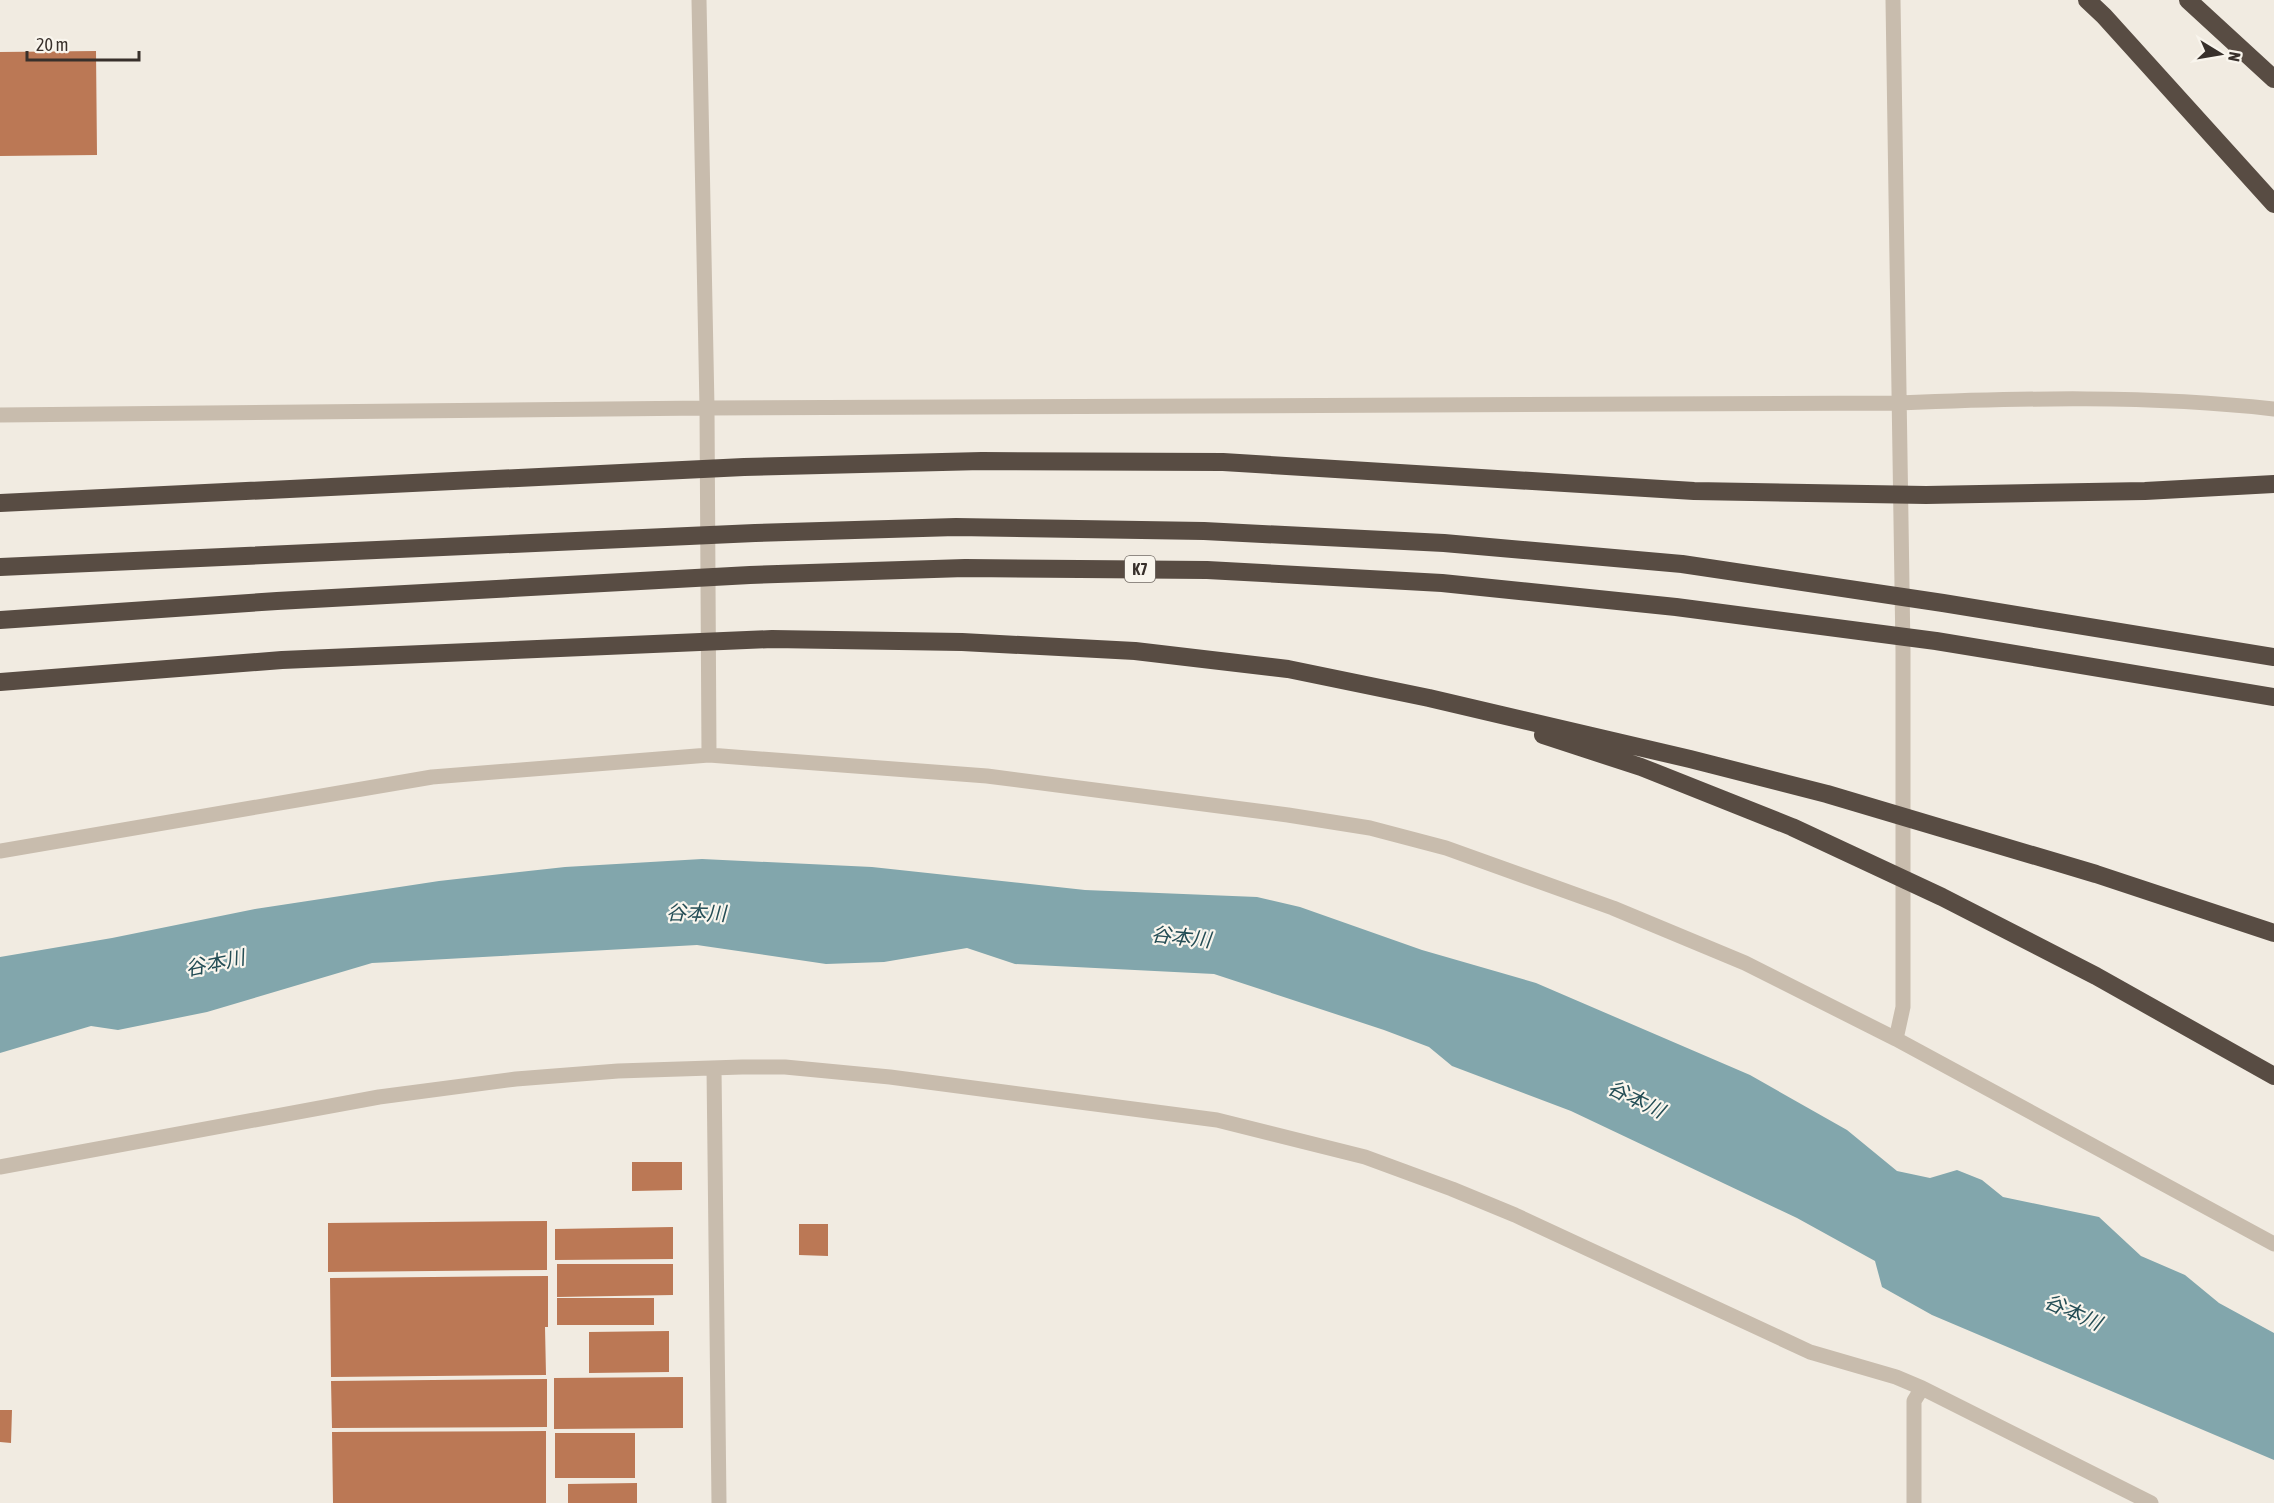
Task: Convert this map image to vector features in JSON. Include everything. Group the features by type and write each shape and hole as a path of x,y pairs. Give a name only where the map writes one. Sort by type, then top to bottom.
{"highway":[{"path":"2087,0 2274,204"},
{"path":"2188,0 2274,79"},
{"path":"0,503 744,467 982,461 1223,462 1706,492 1949,495 2145,491 2274,484"},
{"name":"K7","path":"0,567 731,534 956,527 1204,531 1444,543 1682,564 2274,657"},
{"name":"K7","path":"0,620 277,601 750,575 965,568 1207,570 1442,583 1676,607 1936,641 2274,697"},
{"path":"0,682 282,660 772,639 962,642 1136,651 1288,669 1429,698 1690,759 1827,794 2096,874 2274,933"},
{"path":"1429,698 1641,767 1792,827 1972,913 2096,976 2274,1076"}],"street":[{"path":"699,0 707,408 710,755"},
{"path":"1893,0 1903,651 1903,1007 1896,1039"},
{"path":"0,415 707,408 1898,403 2077,398 2224,404 2274,410"},
{"path":"0,851 432,777 710,755 987,776 1288,815 1370,828 1446,848 1613,908 1745,963 1896,1039 2274,1244"},
{"path":"0,1167 171,1134 447,1087 577,1074 714,1068 785,1067 834,1071 1033,1094 1217,1119 1323,1145 1406,1171 1505,1211 1810,1352 1896,1377 1922,1388 2151,1503"},
{"path":"714,1068 719,1503"},
{"path":"1914,1503 1914,1401 1922,1388"}],"water":[{"name":"谷本川","path":"702,859 872,867 1085,890 1257,897 1300,907 1422,950 1536,983 1750,1075 1847,1130 1897,1171 1930,1178 1957,1170 1982,1180 2003,1197 2099,1217 2141,1256 2185,1275 2219,1303 2274,1333 2274,1460 1932,1315 1882,1287 1875,1261 1797,1218 1571,1111 1452,1066 1429,1047 1214,974 1015,964 967,948 884,962 826,964 697,945 372,963 207,1012 118,1030 91,1026 0,1053 0,957 112,938 255,909 439,881 565,867"}],"building":[{"path":"96,51 97,155 0,156 0,52"},
{"path":"632,1162 682,1162 682,1190 632,1191"},
{"path":"547,1221 547,1270 328,1272 328,1223"},
{"path":"799,1224 828,1224 828,1256 799,1255"},
{"path":"673,1227 673,1259 555,1260 555,1229"},
{"path":"557,1264 673,1264 673,1295 557,1297"},
{"path":"548,1276 548,1327 545,1327 546,1375 331,1377 330,1278"},
{"path":"557,1298 654,1298 654,1325 557,1325"},
{"path":"669,1331 669,1372 589,1373 589,1332"},
{"path":"683,1377 683,1428 554,1429 554,1378"},
{"path":"547,1379 547,1427 332,1428 331,1381"},
{"path":"0,1410 12,1410 11,1443 0,1442"},
{"path":"546,1431 546,1503 333,1503 332,1432"},
{"path":"555,1433 635,1433 635,1478 555,1478"},
{"path":"637,1483 637,1503 568,1503 568,1484"}]}
